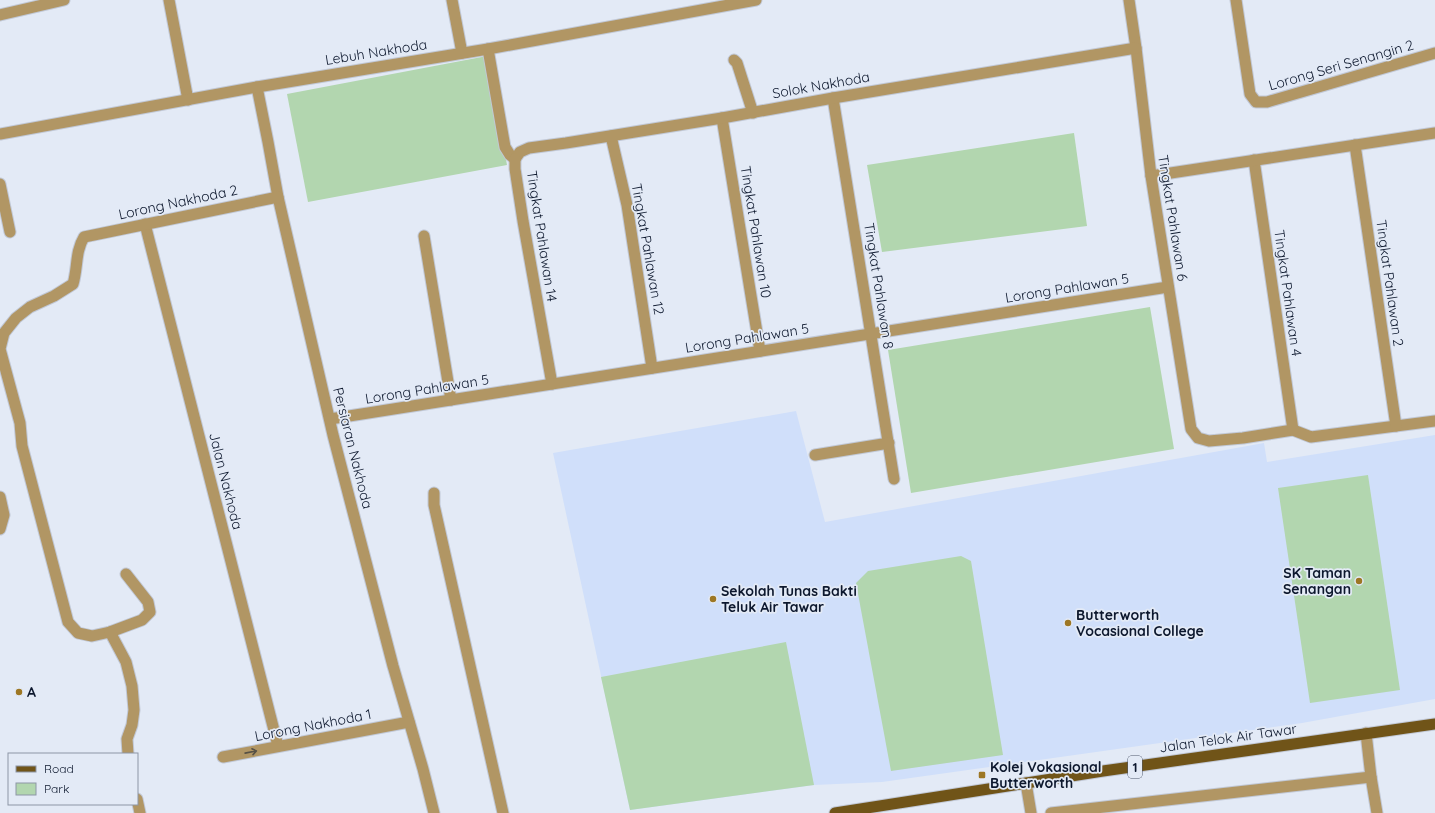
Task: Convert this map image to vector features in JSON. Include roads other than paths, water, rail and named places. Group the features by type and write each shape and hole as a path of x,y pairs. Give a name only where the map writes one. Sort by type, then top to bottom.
{"main road":[{"name":"Jalan Telok Air Tawar","path":"835,813 1026,783 1435,724"}],"street":[{"path":"0,15 64,0"},
{"path":"169,0 188,100"},
{"path":"452,0 462,53"},
{"name":"Lebuh Nakhoda","path":"0,134 257,87 488,49 756,0"},
{"name":"Tingkat Pahlawan 6","path":"1129,0 1151,176 1191,429 1198,438 1209,441 1293,430"},
{"name":"Lorong Seri Senangin 2","path":"1236,0 1250,94 1256,102 1267,102 1435,53"},
{"name":"Solok Nakhoda","path":"515,159 520,152 529,148 753,113 833,98 1136,48"},
{"name":"Tingkat Pahlawan 14","path":"488,49 505,147 510,155 515,159 515,169 523,221 552,384"},
{"path":"734,60 738,63 753,113"},
{"name":"Persiaran Nakhoda","path":"257,87 278,196 330,419 393,666 423,769 434,813"},
{"name":"Tingkat Pahlawan 8","path":"833,98 894,479"},
{"name":"Tingkat Pahlawan 10","path":"722,118 760,351"},
{"path":"1151,176 1435,133"},
{"name":"Tingkat Pahlawan 12","path":"611,136 627,205 652,368"},
{"name":"Tingkat Pahlawan 2","path":"1355,145 1396,426"},
{"name":"Tingkat Pahlawan 4","path":"1254,160 1293,430"},
{"path":"0,184 10,232"},
{"name":"Lorong Nakhoda 2","path":"110,632 92,636 78,633 68,622 22,446 20,423 0,349 4,333 16,318 30,307 54,296 73,284 77,271 79,246 84,237 278,196"},
{"name":"Jalan Nakhoda","path":"145,224 278,746"},
{"path":"424,236 450,400"},
{"name":"Lorong Pahlawan 5","path":"330,419 1168,287"},
{"path":"1293,430 1311,437 1435,421"},
{"path":"815,455 888,443"},
{"path":"434,493 436,512 503,813"},
{"path":"0,497 4,515 1,526"},
{"path":"126,574 148,602 150,612 142,620 110,632 126,662 132,686 134,710 132,725 127,739 128,753"},
{"name":"Lorong Nakhoda 1","path":"223,757 409,722"},
{"path":"1366,733 1370,777 1377,813"},
{"path":"1051,813 1370,777"},
{"path":"1026,783 1032,813"}],"place":[{"name":"SK Taman Senangan","path":"1359,581"},
{"name":"Sekolah Tunas Bakti Teluk Air Tawar","path":"713,599"},
{"name":"Butterworth Vocasional College","path":"1068,623"},
{"name":"A","path":"19,692"},
{"name":"Kolej Vokasional Butterworth","path":"982,775"}]}
